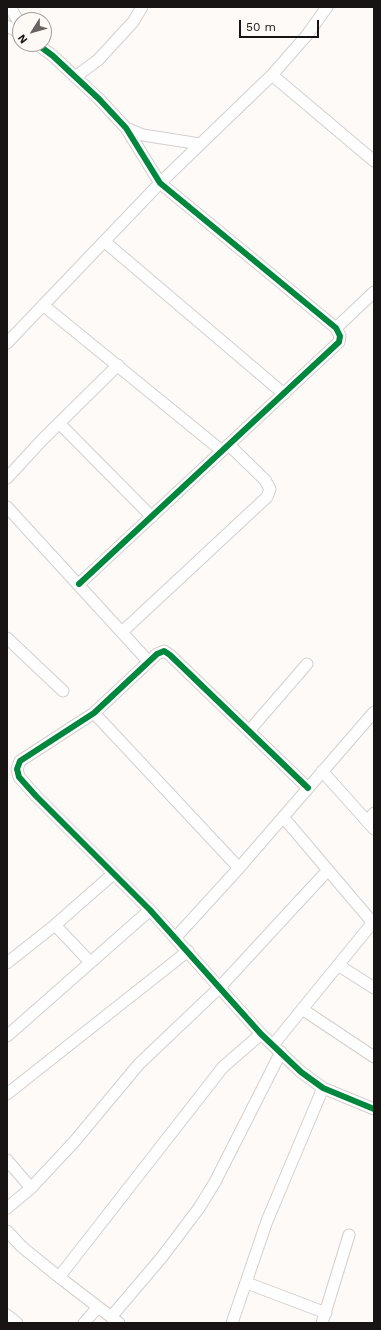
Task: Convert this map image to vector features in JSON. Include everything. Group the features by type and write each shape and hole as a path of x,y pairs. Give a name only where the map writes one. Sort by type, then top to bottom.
{"street":[{"path":"75,77 98,60 133,22 142,7"},
{"path":"7,342 105,242 160,183 272,75 307,35 327,7"},
{"path":"46,52 99,98 126,128 160,183 336,328 340,336 340,342 79,584"},
{"path":"272,75 374,161"},
{"path":"126,128 143,135 200,144"},
{"path":"105,242 284,394"},
{"path":"336,328 374,292"},
{"path":"43,305 265,480 270,489 267,497 126,636"},
{"path":"7,478 59,423 118,365"},
{"path":"59,423 152,516"},
{"path":"7,507 146,659"},
{"path":"7,638 63,690"},
{"path":"308,788 170,655 164,651 146,659 94,713 20,761 17,769 19,778 176,937 261,1034 301,1072 323,1088 374,1109"},
{"path":"249,731 307,664"},
{"path":"176,937 239,868 374,712"},
{"path":"94,713 239,868"},
{"path":"322,771 372,821"},
{"path":"7,1231 22,1246 59,1277 115,1320 180,1234 215,1182 277,1049 302,1010 373,922 283,817"},
{"path":"7,1208 31,1188 74,1142 139,1064 220,987 328,870"},
{"path":"7,963 55,925 114,874"},
{"path":"7,1036 150,910"},
{"path":"55,925 90,962"},
{"path":"7,1094 188,951"},
{"path":"338,965 374,988"},
{"path":"302,1010 374,1057"},
{"path":"59,1277 165,1140 224,1067 261,1034"},
{"path":"232,1323 267,1222 323,1088"},
{"path":"7,1160 31,1188"},
{"path":"247,1282 324,1318 349,1235"},
{"path":"84,1323 98,1307"},
{"path":"7,1315 17,1323"}],"cycle path":[{"path":"48,52 99,99 126,128 160,183 336,328 340,336 339,342 79,584"},
{"path":"308,788 170,655 164,651 157,654 94,713 20,761 17,769 19,777 36,796 150,910 261,1034 301,1072 323,1088 374,1109"}]}
